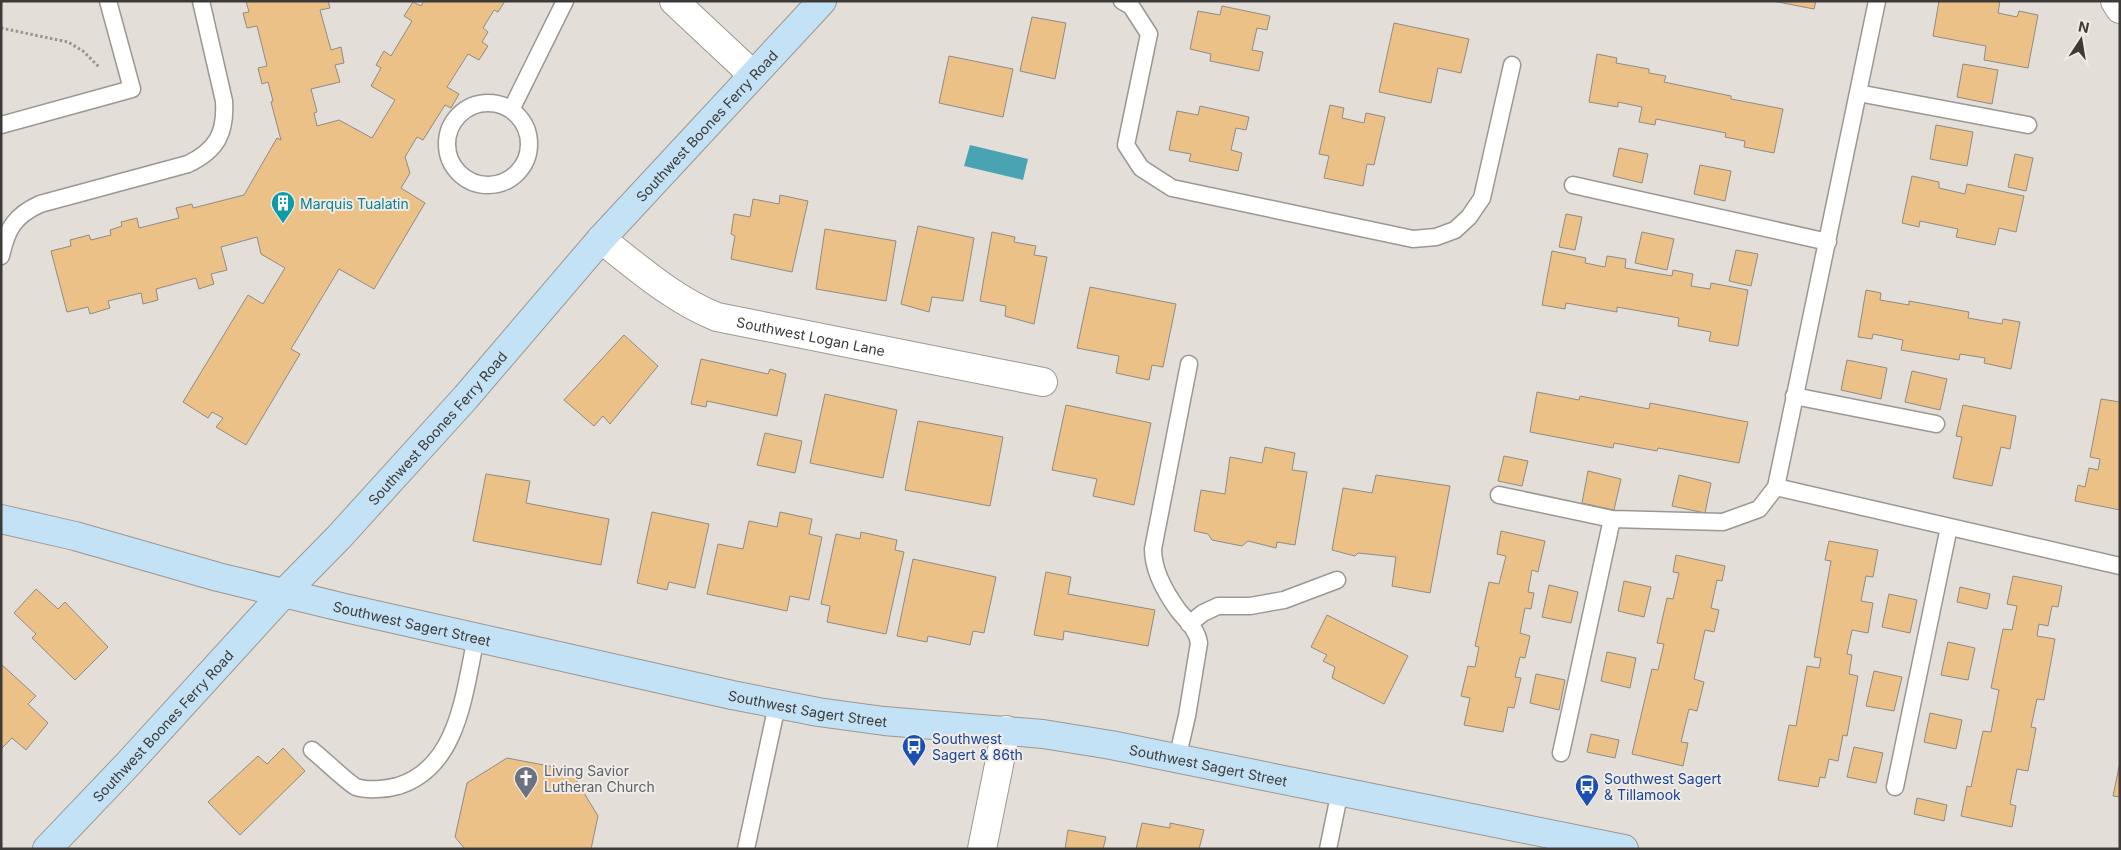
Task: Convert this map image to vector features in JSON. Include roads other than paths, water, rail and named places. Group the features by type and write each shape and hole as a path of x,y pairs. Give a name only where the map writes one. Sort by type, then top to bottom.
{"main road":[{"name":"Southwest Boones Ferry Road","path":"47,849 128,764 284,593 339,537 466,397 601,239 822,1"},
{"name":"Southwest Sagert Street","path":"1,519 75,536 218,577 284,593 476,638 777,704 884,721 1006,730 1063,737 1624,849"}],"street":[{"path":"674,1 753,75"},
{"path":"2114,1 2120,9"},
{"name":"Southwest Logan Lane","path":"601,239 702,311 717,317 1043,382"},
{"path":"982,849 1006,730"}],"lane":[{"path":"1,125 132,89 108,1"},
{"path":"1,256 7,234 15,220 26,210 40,204 188,164 202,157 214,146 222,132 225,117 224,101 200,1"},
{"path":"511,110 565,1"},
{"path":"1122,1 1131,6 1148,34 1126,144 1141,168 1172,188 1413,239 1436,237 1455,230 1470,218 1482,198 1512,65"},
{"path":"1499,495 1612,519 1723,522 1759,508 1776,487 1877,1"},
{"path":"1858,93 2028,125"},
{"path":"480,104 496,104 511,110 523,122 529,136 529,153 523,167 511,179 496,185 480,185 466,179 454,168 448,152 448,136 454,122 465,110 480,104"},
{"path":"1573,185 1828,242"},
{"path":"1177,759 1187,716 1199,643 1198,635 1163,586 1154,566 1152,549 1189,364"},
{"path":"1794,396 1936,424"},
{"path":"1776,487 2120,566"},
{"path":"1561,753 1612,519"},
{"path":"1895,787 1949,527"},
{"path":"1189,624 1203,613 1218,606 1250,606 1284,600 1337,580"},
{"path":"312,750 356,787 391,788 414,781 438,760 452,736 459,714 476,638"},
{"path":"746,849 777,704"},
{"path":"1328,849 1340,791"}],"water":[{"path":"970,145 1028,159 1023,180 964,166"}],"place":[{"name":"Marquis Tualatin","path":"283,224"},
{"name":"Southwest Sagert & 86th","path":"914,767"},
{"name":"Living Savior Lutheran Church","path":"526,799"},
{"name":"Southwest Sagert & Tillamook","path":"1587,807"}]}
